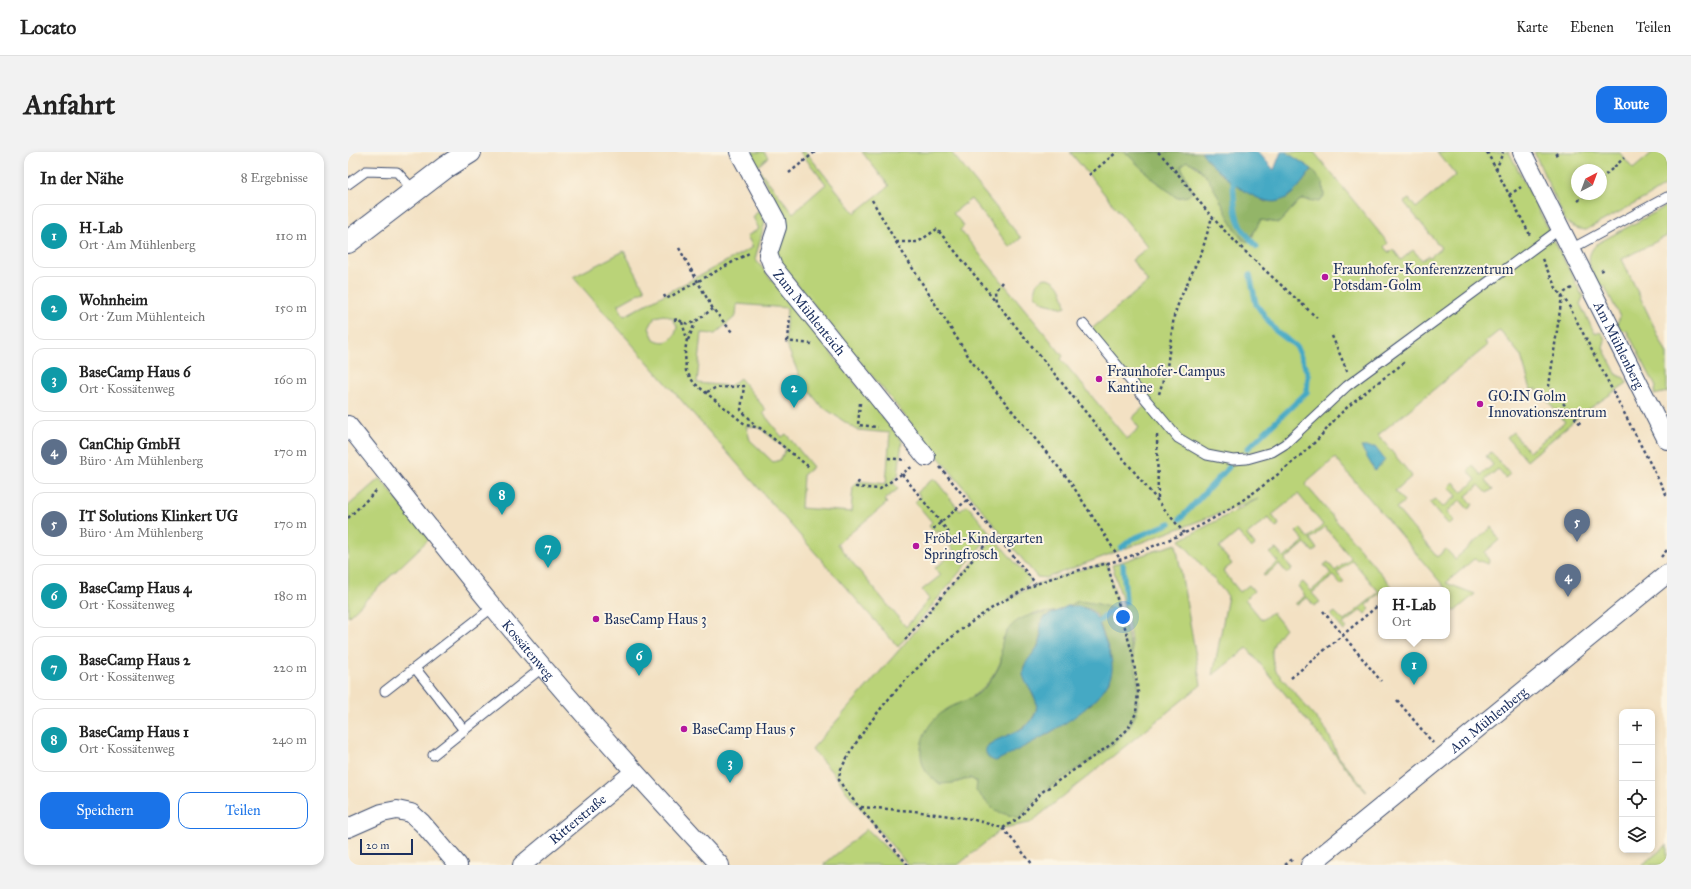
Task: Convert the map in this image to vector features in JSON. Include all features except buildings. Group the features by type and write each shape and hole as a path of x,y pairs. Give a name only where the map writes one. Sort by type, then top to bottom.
{"street":[{"path":"348,242 446,167 470,152"},
{"name":"Zum Mühlenteich","path":"739,152 776,220 777,228 768,254 773,267 918,460"},
{"name":"Am Mühlenberg","path":"1522,152 1667,440"},
{"name":"Kossätenweg","path":"348,425 493,607 543,667 634,772 720,865"},
{"name":"Am Mühlenberg","path":"1310,865 1667,574"},
{"name":"Ritterstraße","path":"522,865 634,772"},
{"path":"348,828 382,812 397,810 411,813 458,865"}],"lane":[{"path":"348,184 366,171 396,172 415,192"},
{"path":"1570,249 1667,197"},
{"path":"1083,324 1178,438 1207,455 1228,459 1247,459 1272,452 1284,444 1352,382 1560,229"},
{"path":"385,691 493,607"},
{"path":"432,755 543,667"},
{"path":"415,668 464,730"}],"path":[{"path":"789,173 815,152"},
{"path":"1089,176 1117,152"},
{"path":"1158,152 1170,164 1212,217 1253,259 1317,318"},
{"path":"1487,152 1536,246"},
{"path":"1496,170 1503,152"},
{"path":"1555,155 1559,152"},
{"path":"1607,174 1624,158"},
{"path":"872,200 896,242 972,362 1069,480 1120,560"},
{"path":"1150,406 1159,394 1164,380 1173,323 1180,299 1202,251 1212,217"},
{"path":"896,242 918,242 937,229 1184,533"},
{"path":"679,248 713,309 732,332"},
{"path":"664,295 666,299 758,248"},
{"path":"1536,265 1542,260 1557,290 1568,304 1667,496"},
{"path":"1582,426 1550,386 1562,296 1565,292 1586,280"},
{"path":"996,302 995,291 1002,282"},
{"path":"713,309 696,323 687,343 685,356 687,374 694,383 707,392 742,422 755,428 760,428 769,434 809,467"},
{"path":"790,312 786,341 817,344"},
{"path":"674,320 678,319 682,322 696,323"},
{"path":"682,322 687,343"},
{"path":"1332,336 1352,382"},
{"path":"908,865 839,780 840,771 845,760 874,719 922,662 947,640 998,605 1036,584 1072,572 1120,560 1204,524 1258,490 1316,441 1339,416 1409,359"},
{"path":"707,392 715,388 744,386 742,410 751,420 755,428"},
{"path":"860,398 858,425 884,428"},
{"path":"1157,414 1158,501"},
{"path":"888,458 934,460 1036,584"},
{"path":"859,481 856,487 880,489 902,474 918,460"},
{"path":"902,474 950,534 945,539"},
{"path":"348,518 390,478"},
{"path":"933,529 967,500"},
{"path":"905,640 995,533"},
{"path":"1003,828 1019,818 1042,792 1114,743 1128,729 1136,713 1138,692 1133,656 1107,563"},
{"path":"1291,678 1378,606"},
{"path":"1323,611 1381,680"},
{"path":"1397,700 1434,744"},
{"path":"860,807 914,811 964,818 1003,828 1033,865"}],"green space":[{"path":"748,152 764,152 768,157 757,167 793,213 826,184 800,152 806,152 855,213 889,186 862,152 951,152 1021,238 1010,247 971,199 953,213 964,226 960,230 1063,356 1061,359 1127,439 1139,428 1132,418 1148,403 1089,331 1148,282 1132,260 1148,247 1070,152 1125,152 1151,177 1177,198 1192,191 1181,166 1187,161 1198,168 1213,186 1220,197 1236,231 1243,241 1253,236 1256,226 1261,220 1279,223 1299,201 1303,199 1309,201 1314,171 1286,152 1314,152 1388,243 1384,247 1389,253 1393,249 1401,260 1413,250 1422,260 1428,256 1430,257 1441,248 1404,202 1409,199 1416,208 1456,175 1437,152 1509,152 1583,297 1580,304 1594,332 1602,333 1605,341 1603,348 1617,375 1624,378 1627,383 1583,413 1527,461 1507,437 1513,432 1529,452 1565,422 1537,389 1531,390 1521,356 1500,330 1485,342 1487,346 1378,435 1412,476 1395,491 1404,502 1396,508 1437,557 1446,549 1455,559 1492,527 1499,540 1485,552 1489,561 1488,564 1474,559 1446,583 1475,594 1455,611 1450,610 1450,587 1444,587 1335,458 1305,484 1392,587 1378,587 1378,591 1352,560 1337,573 1344,582 1341,585 1333,576 1312,593 1320,602 1314,606 1307,597 1297,605 1295,604 1305,596 1298,586 1303,582 1311,591 1331,574 1324,565 1328,562 1335,571 1351,558 1325,527 1310,539 1317,549 1313,552 1305,543 1285,560 1292,569 1287,573 1279,564 1265,576 1263,575 1278,562 1270,553 1276,549 1284,558 1304,541 1296,532 1300,528 1308,538 1323,525 1298,494 1272,515 1279,524 1276,528 1268,518 1247,535 1255,545 1251,548 1238,532 1219,548 1232,564 1223,571 1240,592 1249,585 1254,591 1245,599 1262,620 1272,612 1285,628 1274,643 1272,658 1276,671 1327,731 1338,756 1367,791 1366,792 1247,648 1213,675 1228,596 1180,540 1258,499 1046,578 1037,577 777,260 776,256 785,222 784,216"},
{"path":"1125,152 1202,152 1222,175 1265,202 1302,183 1312,169 1323,183 1324,196 1319,202 1303,199 1299,201 1279,223 1261,220 1248,242 1236,231 1212,184 1197,166 1187,161 1181,166 1192,192 1188,196 1177,198 1151,177"},
{"path":"1534,152 1619,152 1633,169 1653,152 1667,152 1667,184 1647,197 1586,230 1579,229 1565,220"},
{"path":"1667,206 1667,236 1622,259 1667,354 1667,392 1654,395 1656,387 1627,331 1621,330 1617,323 1620,317 1605,287 1598,284 1589,263 1589,258 1593,248 1598,243"},
{"path":"759,210 765,222 755,259 902,441 898,476 892,481 898,489 884,500 887,503 837,544 906,627 929,599 922,590 941,575 935,568 955,552 939,531 936,533 929,525 932,522 915,502 920,497 917,492 934,478 960,511 967,505 991,534 898,647 573,277 624,251 645,290 618,305 624,316 753,247 747,236 759,229 753,217","holes":["737,304 787,308 785,341 802,382 821,406 857,430 890,433 886,484 859,481 853,486 851,512 801,508 803,475 813,467 786,434 782,437 763,413 766,410 740,378 730,386 697,383 702,333 715,334 736,316","664,315 672,318 677,326 675,334 672,338 663,342 654,339 649,328 655,317","746,426 760,428 786,449 780,460 773,462 750,440"]},
{"path":"1046,278 1051,279 1060,288 1064,297 1065,308 1044,303 1035,295 1037,284 1040,280"},
{"path":"1491,452 1510,474 1505,478 1498,469 1485,480 1493,489 1487,493 1479,485 1466,496 1473,505 1468,509 1460,500 1447,512 1454,521 1449,525 1430,503 1435,499 1443,507 1457,496 1449,487 1454,482 1462,492 1476,480 1468,471 1473,466 1481,475 1493,465 1486,456"},
{"path":"380,478 429,539 348,617 348,506"},
{"path":"994,538 1032,582 1004,602 1036,584 1072,572 1107,563 1122,618 1113,610 1078,601 1055,612 1034,613 1003,638 1001,660 991,679 973,696 949,708 954,783 970,778 977,782 984,798 991,807 1002,813 1019,818 1042,792 1113,743 1128,729 1136,713 1138,692 1128,620 1112,565 1176,544 1201,685 1030,823 1003,828 958,865 908,865 812,749 900,649"},
{"path":"1378,593 1378,595 1366,605 1370,609 1365,614 1361,610 1343,624 1347,628 1344,631 1331,615 1335,612 1344,621"},
{"path":"1078,601 1108,607 1118,613 1124,621 1138,680 1138,705 1130,726 1108,748 1095,758 1053,784 1030,805 1019,818 995,811 976,791 977,782 970,778 954,783 940,784 926,772 922,763 922,744 928,727 941,713 967,700 985,687 994,676 1000,664 1004,637 1013,624 1019,620 1039,613 1055,612 1045,617 1040,624 1041,639 1035,652 1024,666 1023,675 1037,702 1036,712 1030,722 1017,731 988,745 1047,735 1091,704 1109,682 1111,658 1097,615 1090,609 1068,606"},
{"path":"867,829 904,865 823,865"},
{"path":"1667,845 1667,865 1642,865"}],"water":[{"path":"1202,152 1258,152 1274,170 1281,152 1286,152 1312,169 1298,188 1289,196 1279,201 1270,202 1260,199 1237,186 1215,168"},
{"path":"1361,447 1375,447 1385,460 1375,471"},
{"path":"1068,606 1087,609 1094,614 1097,619 1109,650 1112,665 1112,670 1107,684 1097,698 1064,724 996,761 990,759 986,752 987,746 1023,728 1029,724 1033,718 1037,706 1036,701 1024,679 1023,669 1039,644 1041,639 1040,624 1045,617"}],"waterway":[{"path":"1233,182 1234,203 1237,218 1244,231 1257,247"},
{"path":"1247,449 1307,392 1308,373 1296,346 1276,331 1256,304 1250,275"},
{"path":"1180,519 1229,467"},
{"path":"1121,548 1132,539 1170,523"},
{"path":"1123,565 1126,602"},
{"path":"1099,621 1113,610"}],"place":[{"name":"Fraunhofer-Konferenzzentrum Potsdam-Golm","path":"1325,277"},
{"name":"Fraunhofer-Campus Kantine","path":"1099,379"},
{"name":"GO:IN Golm Innovationszentrum","path":"1480,404"},
{"name":"Wohnheim","path":"794,408"},
{"name":"BaseCamp Haus 1","path":"502,515"},
{"name":"IT Solutions Klinkert UG","path":"1577,542"},
{"name":"Fröbel-Kindergarten Springfrosch","path":"916,546"},
{"name":"BaseCamp Haus 2","path":"548,568"},
{"name":"CanChip GmbH","path":"1568,597"},
{"name":"BaseCamp Haus 3","path":"596,619"},
{"name":"BaseCamp Haus 4","path":"639,676"},
{"name":"H-Lab","path":"1414,685"},
{"name":"BaseCamp Haus 5","path":"684,729"},
{"name":"BaseCamp Haus 6","path":"730,783"}]}
